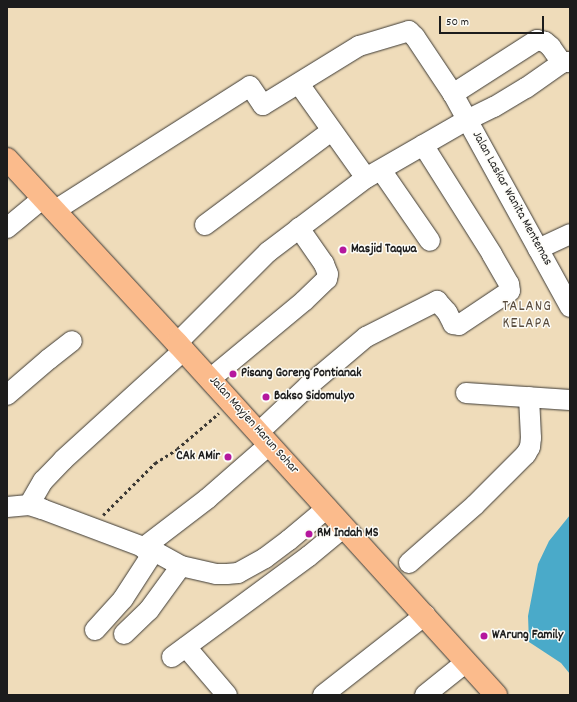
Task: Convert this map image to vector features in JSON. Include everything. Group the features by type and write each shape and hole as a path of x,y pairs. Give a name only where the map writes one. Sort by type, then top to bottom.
{"main road":[{"name":"Jalan Mayjen Harun Sohar","path":"7,159 180,346 425,615 465,663 496,695"}],"street":[{"path":"7,228 250,86 263,105 359,46 409,31 415,37 453,94 467,120 501,103 566,63 545,42 537,40 453,94"},
{"path":"299,84 331,131 373,174 430,241"},
{"name":"Jalan Laskar Wanita Mentemas","path":"29,506 43,481 180,346 268,252 373,174 467,120 570,307"},
{"path":"205,225 331,131"},
{"path":"95,630 124,599 148,550 207,498 264,439 308,386 366,337 437,301 444,308 453,324 459,325 510,291 510,284 423,145"},
{"path":"210,379 304,302 327,278 328,274 324,264 299,228"},
{"path":"538,249 570,234"},
{"path":"7,395 48,358 72,341"},
{"path":"466,393 570,400"},
{"path":"409,563 475,506 526,454 530,447 531,438 529,397"},
{"path":"7,508 29,506 92,527 148,550 181,566 216,574 238,573 277,549 327,508"},
{"path":"227,695 179,652 309,556 344,527"},
{"path":"124,634 149,610 181,566"},
{"path":"323,695 425,615"},
{"path":"425,695 465,663"}],"path":[{"path":"92,527 155,463 177,449 231,402"}],"water":[{"path":"570,515 570,674 561,663 529,642 528,616 538,564 549,541"}],"place":[{"name":"Masjid Taqwa","path":"343,250"},
{"name":"Pisang Goreng Pontianak","path":"233,374"},
{"name":"Bakso Sidomulyo","path":"266,397"},
{"name":"CAk AMir","path":"228,457"},
{"name":"RM Indah MS","path":"309,534"},
{"name":"WArung Family","path":"484,636"}],"district":[{"name":"TALANG KELAPA","path":"527,316"}]}
